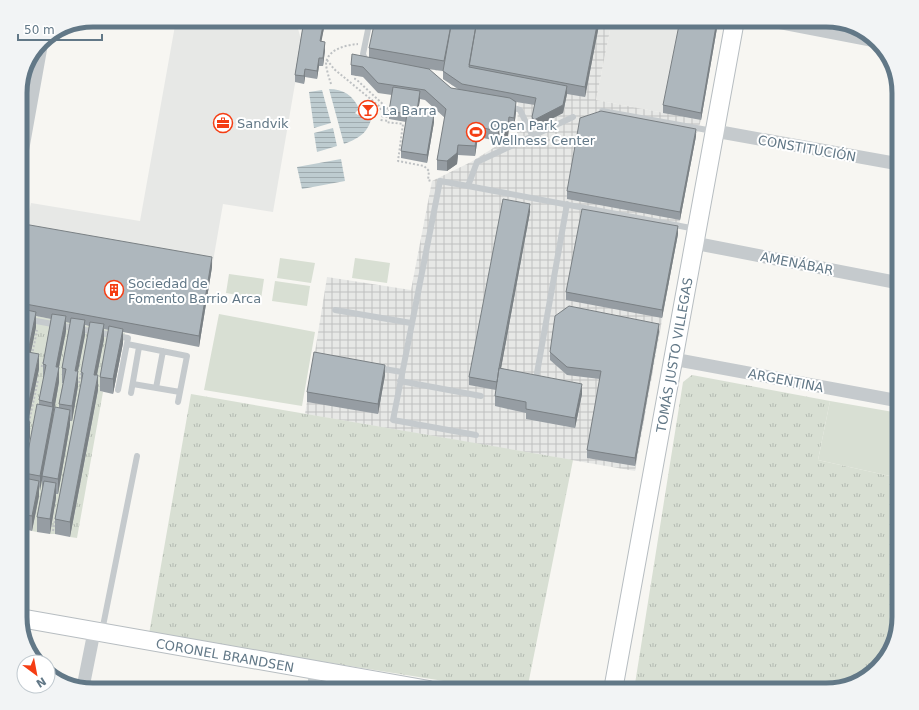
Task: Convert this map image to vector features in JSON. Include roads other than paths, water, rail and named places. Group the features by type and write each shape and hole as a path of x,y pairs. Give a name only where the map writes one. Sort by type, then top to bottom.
{"street":[{"name":"TOMÁS JUSTO VILLEGAS","path":"614,683 733,27"},
{"path":"803,27 862,38"},
{"path":"27,125 39,56"},
{"name":"CONSTITUCIÓN","path":"715,131 892,163"},
{"name":"AMENÁBAR","path":"696,236 892,281"},
{"name":"ARGENTINA","path":"673,359 892,400"},
{"name":"CORONEL BRANDSEN","path":"27,619 387,683"},
{"path":"84,682 98,632"},
{"path":"314,683 316,671"}],"lane":[{"path":"369,27 363,54 365,59 376,64"},
{"path":"499,104 520,110 532,135"},
{"path":"602,111 715,131"},
{"path":"468,186 477,162 573,116"},
{"path":"476,435 393,420 440,182 566,204 696,236"},
{"path":"536,373 566,204"},
{"path":"335,310 411,323"},
{"path":"27,320 128,338 118,390"},
{"path":"127,344 187,356 178,402"},
{"path":"131,393 139,347"},
{"path":"156,388 163,351"},
{"path":"372,366 402,372"},
{"path":"400,381 481,396"},
{"path":"133,384 180,392"},
{"path":"98,632 137,456"}],"place":[{"name":"La Barra","path":"368,110"},
{"name":"Sandvik","path":"223,123"},
{"name":"Open Park Wellness Center","path":"476,132"},
{"name":"Sociedad de Fomento Barrio Arca","path":"114,290"}]}
